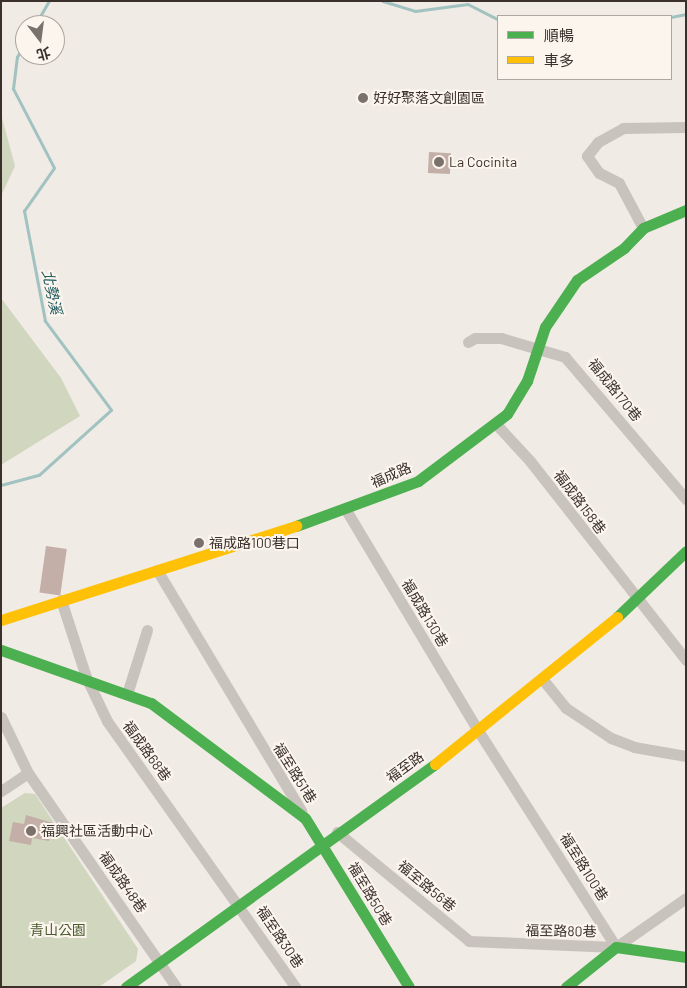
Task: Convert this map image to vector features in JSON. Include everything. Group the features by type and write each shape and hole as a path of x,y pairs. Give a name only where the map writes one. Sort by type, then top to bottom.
{"street":[{"path":"643,228 619,183 599,173 587,156 598,142 623,128 686,126"},
{"name":"福成路","path":"1,620 346,510 418,481 496,424 517,400 539,349 545,327 566,292 643,228 686,210"},
{"name":"福成路170巷","path":"468,342 488,337 539,349 576,365 686,499"},
{"name":"福成路158巷","path":"496,424 530,461 636,602 686,660"},
{"name":"福成路130巷","path":"346,510 479,732"},
{"name":"福至路","path":"126,987 159,960 479,732 544,681 636,602 686,551"},
{"name":"福至路51巷","path":"157,570 305,818"},
{"name":"福成路68巷","path":"61,600 86,677 107,721 239,904"},
{"path":"127,694 147,630"},
{"name":"福至路51巷","path":"1,650 86,677 151,703 305,818"},
{"path":"544,681 566,708 611,738 686,756"},
{"name":"福成路48巷","path":"1,717 28,773 159,960"},
{"name":"福至路100巷","path":"479,732 616,947"},
{"path":"1,791 28,773"},
{"name":"福至路50巷","path":"305,818 409,987"},
{"name":"福至路56巷","path":"338,832 469,941 504,945"},
{"path":"566,987 616,947 686,898"},
{"name":"福至路30巷","path":"239,904 295,987"},
{"name":"福至路80巷","path":"504,945 616,947"},
{"path":"616,947 686,957"},
{"path":"159,960 176,987"}],"green space":[{"path":"1,114 15,166 1,196"},
{"path":"1,298 61,378 80,416 1,465"},
{"name":"青山公園","path":"25,793 35,794 138,949 136,961 99,987 1,987 1,808"}],"building":[{"path":"429,152 451,153 450,174 428,173"},
{"path":"46,546 67,549 60,595 39,593"},
{"name":"福興社區活動中心","path":"26,815 53,823 49,841 32,838 31,845 9,841 13,822 24,824"}],"waterway":[{"name":"北勢溪","path":"41,15 49,1"},
{"name":"北勢溪","path":"383,1 415,11 468,4 497,18"},
{"name":"北勢溪","path":"672,17 686,14"},
{"name":"北勢溪","path":"1,485 39,475 111,410 45,321 24,211 54,168 13,89 16,65"}],"traffic: fast":[{"path":"296,526 418,481 507,414 527,381 545,327 577,280 624,248 643,228 686,210"},
{"path":"617,617 686,551"},
{"path":"1,650 151,703 305,818 409,987"},
{"path":"126,987 435,764"},
{"path":"566,987 616,947 686,957"}],"traffic: slow":[{"path":"1,620 296,526"},
{"path":"435,764 617,617"}],"place":[{"name":"好好聚落文創園區","path":"363,98"},
{"name":"La Cocinita","path":"439,162"},
{"name":"福成路100巷口","path":"199,543"},
{"name":"福興社區活動中心","path":"31,831"}]}
